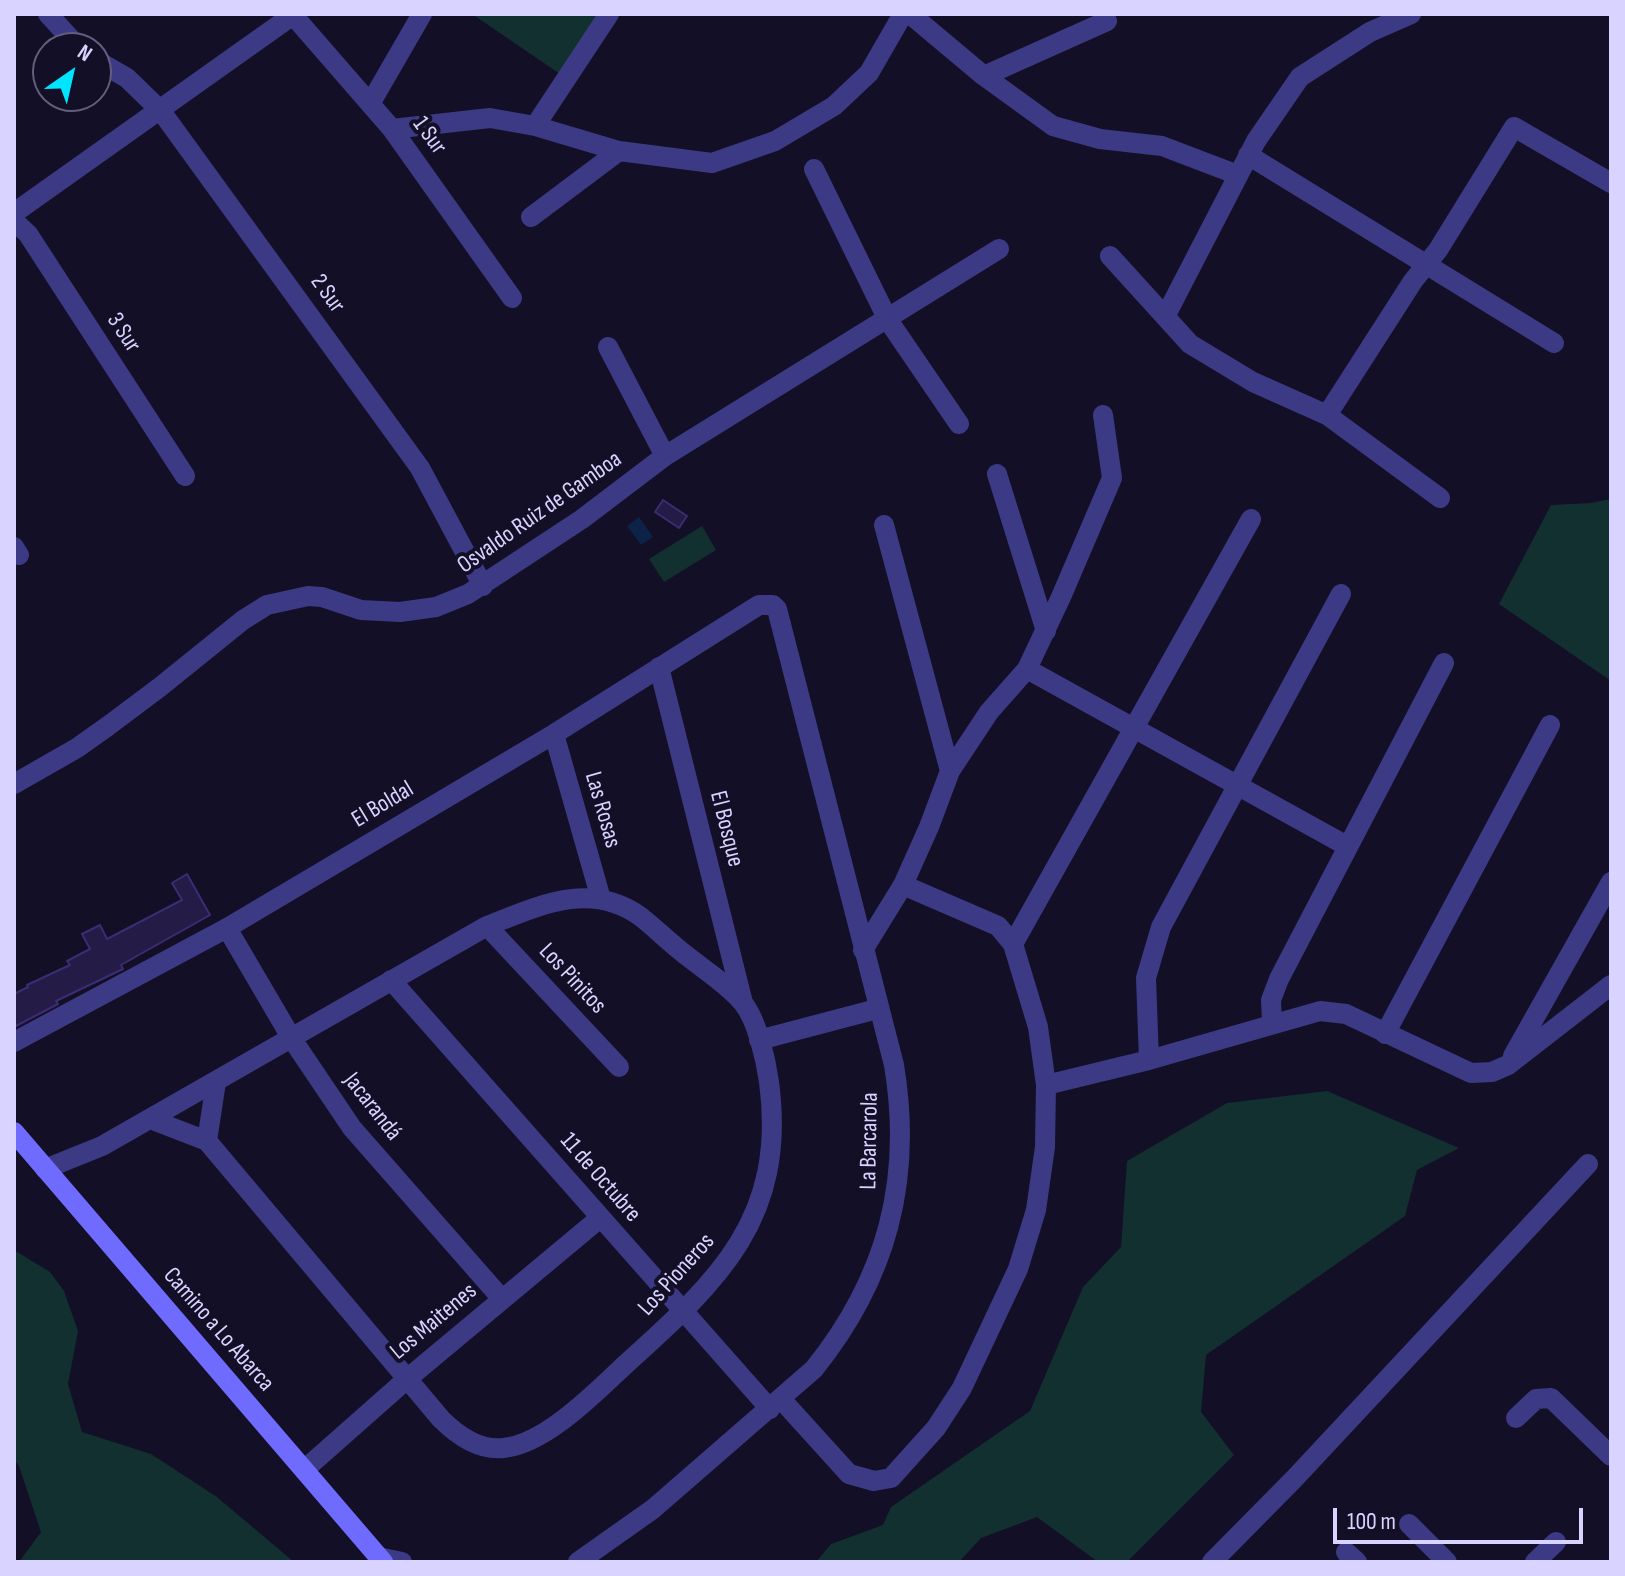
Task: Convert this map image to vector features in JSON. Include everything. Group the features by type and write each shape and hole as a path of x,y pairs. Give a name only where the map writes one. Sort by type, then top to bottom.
{"main road":[{"name":"Camino a Lo Abarca","path":"14,1132 380,1559"}],"street":[{"path":"48,14 64,32"},
{"path":"14,213 161,111 292,14"},
{"name":"1 Sur","path":"292,14 392,129 512,298"},
{"path":"370,104 422,14"},
{"path":"535,126 609,14"},
{"path":"392,129 490,118 535,126 619,151 712,163 775,141 834,106 869,73 903,14"},
{"path":"910,14 984,76 1053,126 1100,139 1162,146 1238,175"},
{"path":"1166,315 1248,155 1300,77 1370,32 1411,14"},
{"path":"984,76 1107,21"},
{"name":"2 Sur","path":"112,69 127,78 161,111 413,458 483,586"},
{"path":"1327,415 1413,281 1438,250 1514,127 1611,183"},
{"path":"531,217 619,151"},
{"path":"1248,155 1554,343"},
{"path":"814,169 888,320 959,424"},
{"name":"3 Sur","path":"14,221 28,234 185,476"},
{"name":"Osvaldo Ruiz de Gamboa","path":"14,784 77,748 181,671 243,620 267,605 308,596 322,597 361,610 400,612 444,604 483,586 582,519 665,456 999,249"},
{"path":"1110,256 1190,344 1253,382 1327,415 1440,498"},
{"path":"608,347 665,456"},
{"path":"863,950 903,885 950,771 989,712 1027,669 1046,631 1112,478 1103,415"},
{"path":"997,474 1046,631"},
{"path":"903,885 998,926 1013,944 1251,519"},
{"path":"884,525 950,771"},
{"path":"1149,1060 1146,978 1161,927 1341,594"},
{"name":"El Boldal","path":"14,1042 227,928 554,734 759,605 773,605"},
{"name":"La Barcarola","path":"578,1562 653,1509 814,1369 849,1321 876,1267 893,1210 901,1152 900,1108 894,1065 877,1009 777,609 773,605"},
{"path":"1272,1023 1271,1000 1279,979 1444,663"},
{"name":"El Bosque","path":"659,667 743,1003"},
{"path":"1027,669 1347,846"},
{"path":"1385,1034 1550,725"},
{"name":"Las Rosas","path":"554,734 601,899"},
{"path":"1508,1065 1611,882"},
{"name":"Los Pioneros","path":"45,1169 102,1146 487,926 562,899 601,899 640,917 743,1003 759,1040 768,1077 772,1120 764,1186 753,1218 725,1266 684,1311 567,1416 518,1445 496,1449 466,1440 449,1426 207,1141 150,1119"},
{"name":"Los Pinitos","path":"487,926 619,1067"},
{"name":"Jacarandá","path":"227,928 292,1039 352,1128 502,1299"},
{"name":"11 de Octubre","path":"391,980 684,1311 842,1468 857,1478 874,1481 891,1478 922,1447 962,1388 1018,1269 1036,1210 1046,1132 1046,1085 1032,999 1013,944"},
{"path":"1046,1085 1149,1060 1272,1023 1329,1011 1346,1014 1471,1073 1492,1072 1508,1065 1611,985"},
{"path":"759,1040 877,1009"},
{"path":"207,1141 216,1082"},
{"path":"1212,1562 1294,1479 1588,1164"},
{"name":"Los Maitenes","path":"304,1470 407,1379 600,1218"},
{"path":"1516,1418 1536,1399 1551,1398 1611,1456"},
{"path":"1409,1524 1447,1562"},
{"path":"1535,1562 1556,1542"},
{"path":"380,1559 402,1562"}],"green space":[{"path":"472,14 601,14 560,74"},
{"path":"1611,499 1611,681 1499,604 1551,505"},
{"path":"702,526 716,550 664,582 649,559"},
{"path":"1327,1091 1459,1148 1417,1170 1405,1216 1206,1355 1201,1412 1234,1455 1127,1562 1098,1562 1037,1517 981,1538 959,1562 816,1562 831,1544 883,1525 891,1507 1030,1411 1083,1287 1121,1247 1127,1161 1227,1103"},
{"path":"14,1250 50,1272 64,1291 78,1331 68,1384 82,1432 151,1454 217,1497 294,1562 19,1562 41,1532 14,1459"}],"water":[{"path":"639,517 653,537 641,545 627,526"}],"building":[{"path":"663,500 687,516 679,528 655,512"},
{"path":"187,874 210,915 121,965 123,969 56,1001 58,1004 14,1027 14,994 70,965 67,961 90,949 82,934 100,925 107,939 182,900 172,883"}]}
